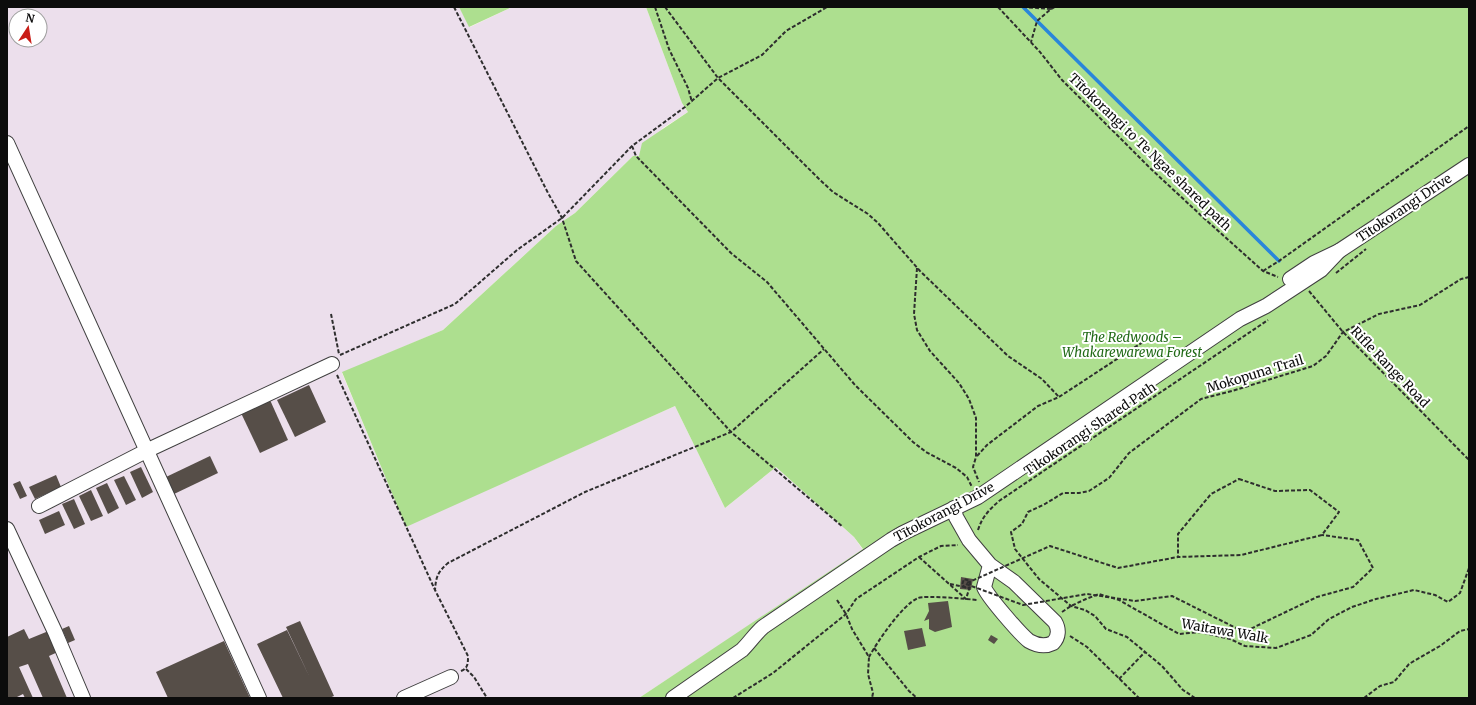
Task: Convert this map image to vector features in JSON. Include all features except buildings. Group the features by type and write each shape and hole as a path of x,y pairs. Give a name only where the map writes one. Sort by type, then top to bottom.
{"street":[{"path":"7,143 148,450 259,698"},
{"name":"Tītokorangi Drive","path":"1240,319 1261,299 1314,263 1339,252 1469,164"},
{"name":"Tītokorangi Drive","path":"673,698 742,650 763,626 903,533 981,495 1240,319 1305,287 1339,252"},
{"path":"40,506 148,450 336,359"},
{"path":"954,508 956,517 969,540 990,565 1014,582 1055,625 1056,640 1050,645 1036,644 1026,639 991,598 985,590 990,565"},
{"path":"7,529 56,632 83,698"},
{"path":"404,698 451,677"}],"path":[{"path":"454,7 562,218 576,261 731,432 842,527"},
{"path":"655,7 669,49 688,88 692,102"},
{"path":"665,7 718,78 819,179 833,192 868,214 878,223 917,268 1008,356 1042,379 1059,397"},
{"path":"336,359 455,304 517,250 562,218 632,146 692,102 718,78 762,55 786,31 827,7"},
{"name":"Tītokorangi to Te Ngae shared path","path":"998,7 1040,52 1062,80 1092,111 1206,220 1263,270 1284,280"},
{"path":"1023,7 1051,9"},
{"path":"1031,42 1037,21 1055,7"},
{"path":"1263,270 1279,261 1469,126"},
{"path":"632,146 636,156 732,253 766,282 855,385 913,442 926,452 956,468 967,477 981,495"},
{"path":"1332,276 1370,246"},
{"path":"917,268 914,314 917,330 930,351 959,383 969,399 976,418 976,457 973,467 981,495"},
{"name":"Mokopuna Trail","path":"1195,698 1183,690 1162,666 1127,637 1106,629 1095,616 1085,610 1071,606 1039,579 1015,549 1011,532 1022,524 1028,512 1063,493 1079,493 1088,491 1109,478 1129,453 1201,399 1314,366 1326,356 1344,332 1379,314 1420,305 1461,279 1469,277"},
{"path":"1305,287 1315,288"},
{"name":"Rifle Range Road","path":"1305,287 1344,332 1469,460"},
{"path":"331,314 336,359 435,590 468,656 468,665 466,669 474,677 487,698"},
{"name":"Tikokorangi Shared Path","path":"969,540 977,533 981,520 999,501 1271,318"},
{"path":"976,457 987,445 1038,406 1059,397 1146,340"},
{"path":"435,590 436,579 440,570 448,563 585,492 731,432 824,349"},
{"path":"1178,557 1178,534 1211,494 1239,479 1275,491 1310,490 1339,512 1322,535"},
{"path":"966,584 1023,605 1087,594 1135,601 1172,596 1244,632 1317,597 1353,587 1373,568 1358,540 1322,535 1241,555 1178,557 1118,568 1050,546 966,584 966,588 962,585 964,579 968,579 970,581 969,587 966,599"},
{"path":"733,698 773,673 846,614 856,599 919,557 941,546 961,545 969,540"},
{"path":"919,557 966,599"},
{"name":"Waitawa Walk","path":"1055,625 1071,606 1099,594 1119,600 1179,634 1200,632 1230,639 1245,646 1276,648 1312,635 1328,619 1352,606 1376,599 1414,590 1435,595 1448,602 1460,593 1469,568"},
{"path":"949,584 969,587"},
{"path":"872,698 873,693 868,674 869,657 874,648 909,604 920,597 978,600"},
{"path":"837,600 869,657"},
{"path":"1055,625 1087,647 1139,698"},
{"path":"1364,698 1380,686 1394,682 1409,664 1440,646 1460,631 1469,629"},
{"path":"874,648 909,691 917,698"},
{"path":"1119,679 1145,652"}],"shaded area":[{"path":"7,7 459,7 470,27 512,7 646,7 682,103 688,112 663,128 639,156 633,156 575,213 556,226 443,330 342,373 406,526 675,406 725,508 776,467 854,537 863,550 639,698 7,698"}],"green space":[{"path":"459,7 512,7 469,27"},
{"name":"The Redwoods – Whakarewarewa Forest","path":"646,7 1469,7 1469,698 639,698 863,549 854,537 776,467 725,508 675,406 406,527 342,372 443,330 556,226 575,213 633,156 639,156 642,143 688,112 682,103"}],"waterway":[{"path":"1023,7 1279,261"}]}
